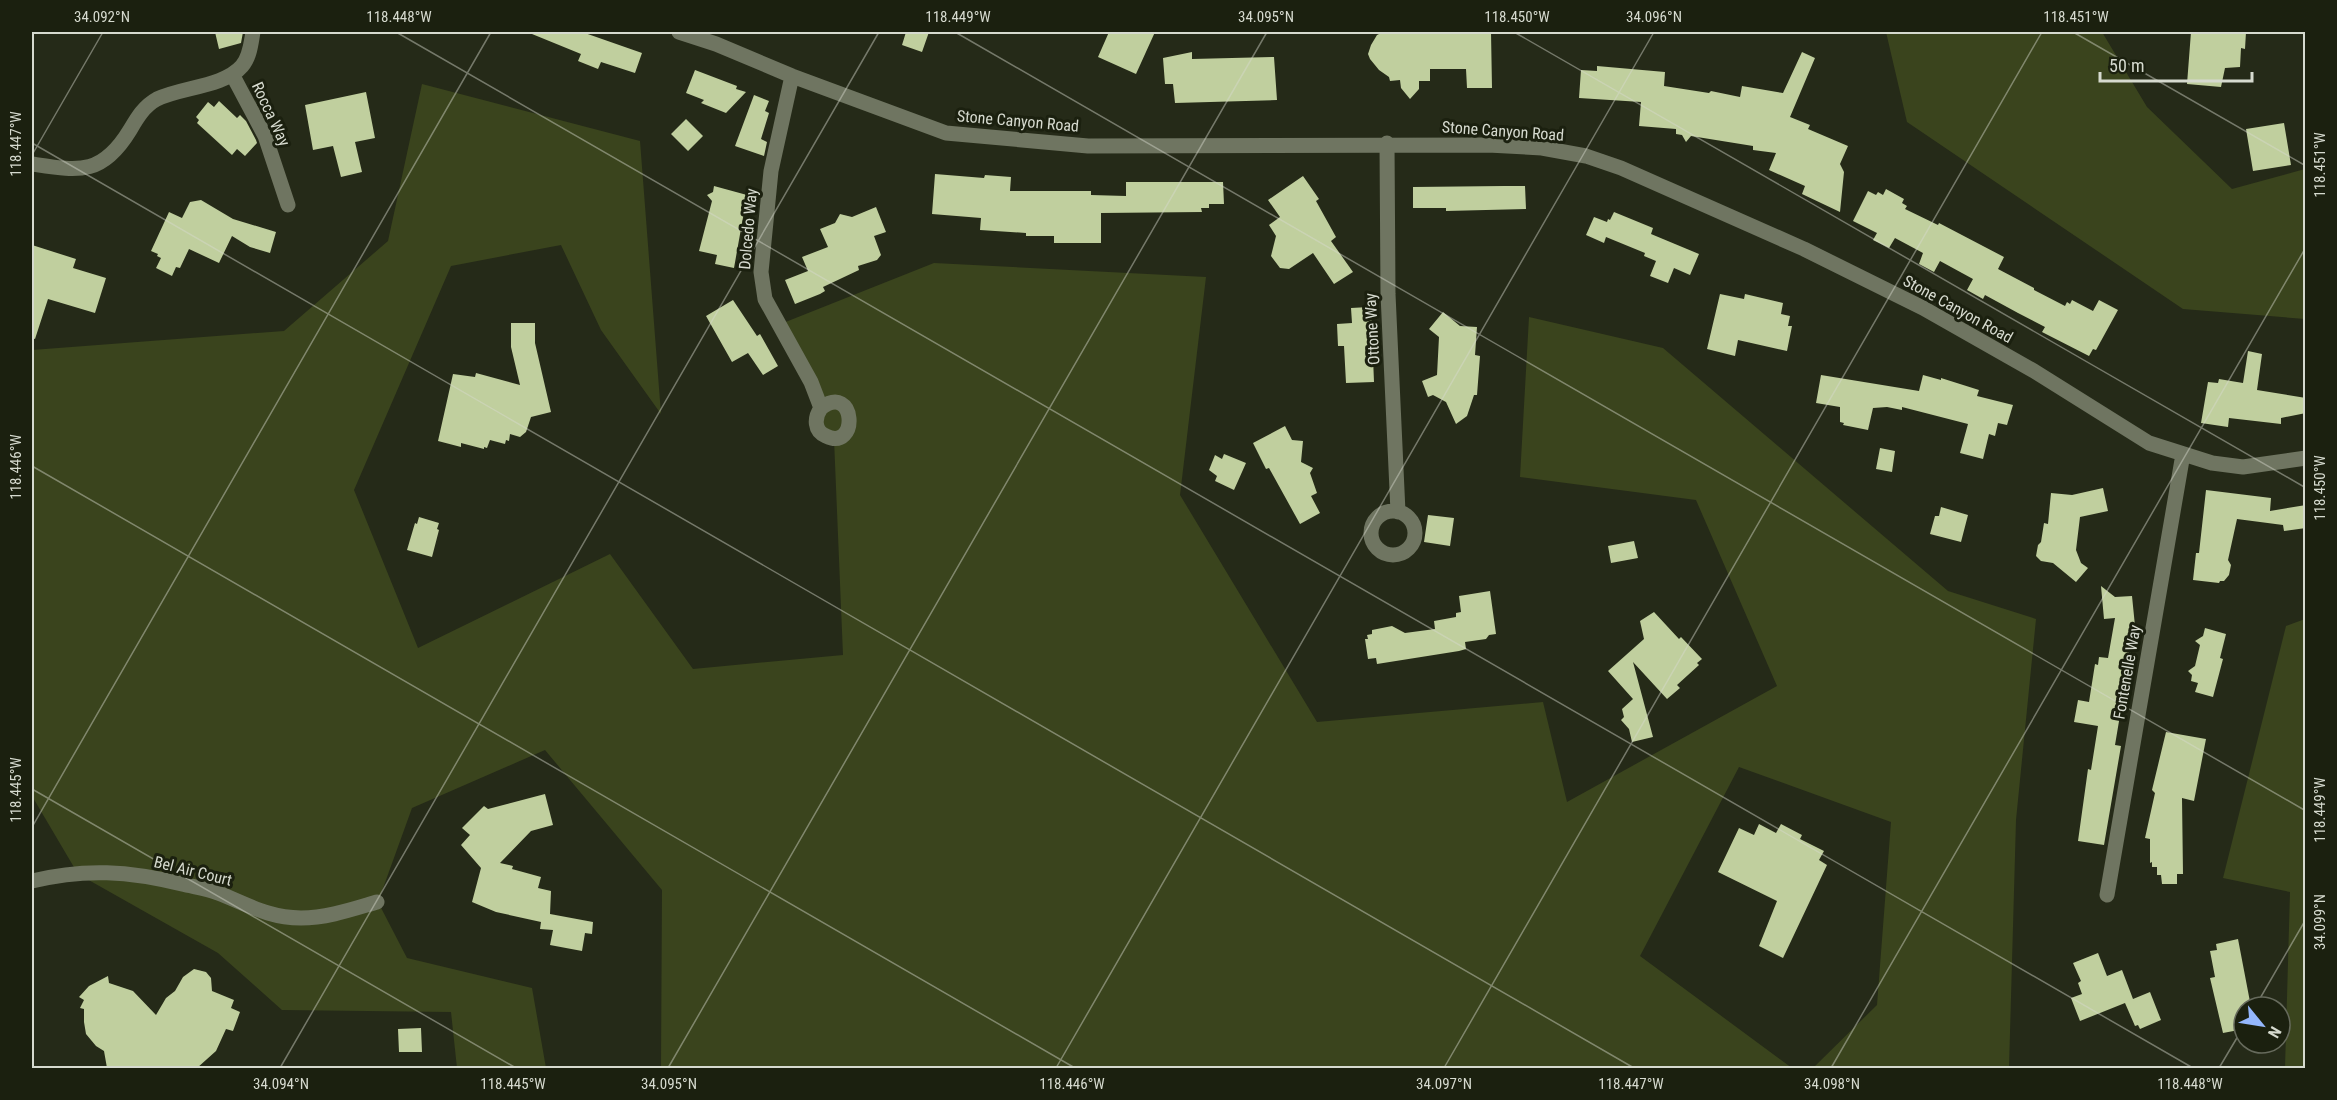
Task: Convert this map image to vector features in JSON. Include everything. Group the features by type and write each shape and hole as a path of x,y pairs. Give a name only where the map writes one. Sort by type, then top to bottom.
{"street":[{"path":"32,164 72,170 91,166 109,157 123,141 140,113 155,100 201,86 232,74 243,66 250,51 253,32"},
{"name":"Stone Canyon Road","path":"679,32 716,44 792,76 946,133 1089,146 1387,143 1488,145 1542,148 1586,156 1621,168 1804,249 1923,308 2034,371 2149,442 2212,463 2243,467 2306,458"},
{"name":"Rocca Way","path":"232,74 265,136 288,205"},
{"name":"Dolcedo Way","path":"792,76 771,171 761,272 765,299 811,382 820,408"},
{"name":"Ottone Way","path":"1387,143 1388,294 1398,512"},
{"name":"Fontenelle Way","path":"2106,895 2183,454"},
{"name":"Bel Air Court","path":"32,881 107,871 168,880 216,892 261,912 301,918 339,912 378,902"}],"green space":[{"path":"1886,32 2102,32 2147,107 2232,189 2305,169 2305,319 2183,309 1907,122"},
{"path":"422,84 640,141 661,414 601,330 561,245 451,266 354,490 418,648 610,554 693,669 843,655 834,439 828,438 778,325 934,263 1206,277 1180,495 1317,722 1543,702 1567,802 1777,686 1696,500 1520,477 1529,317 1663,348 1948,591 2036,619 2016,820 2009,1068 1813,1068 1877,1005 1891,822 1739,767 1640,956 1792,1068 661,1068 662,890 545,750 412,808 378,902 407,958 532,988 546,1068 457,1068 451,1012 282,1010 218,953 78,874 32,796 32,350 284,331 388,241"},
{"path":"2305,619 2306,1068 2285,1068 2285,1055 2292,1055 2292,995 2287,995 2290,892 2223,878 2286,626"}],"building":[{"path":"215,32 243,32 241,43 219,49"},
{"path":"533,32 582,32 642,53 635,73 601,62 598,69 578,61 581,54 532,34"},
{"path":"906,32 929,32 922,52 902,45"},
{"path":"1109,32 1155,32 1136,74 1098,57"},
{"path":"1383,32 1491,32 1492,88 1467,88 1466,69 1430,69 1430,81 1419,81 1419,89 1410,99 1401,88 1400,80 1390,81 1389,77 1370,59 1368,54 1371,45 1377,35"},
{"path":"2191,32 2246,32 2245,49 2241,48 2240,67 2225,68 2221,87 2187,84"},
{"path":"1192,52 1192,59 1274,57 1277,100 1175,103 1173,84 1165,84 1163,58"},
{"path":"1802,52 1815,58 1790,117 1810,125 1808,129 1848,146 1840,164 1844,172 1840,212 1802,194 1805,186 1769,170 1776,153 1753,150 1753,146 1691,136 1686,142 1682,135 1676,134 1676,129 1639,126 1641,102 1579,98 1581,70 1597,71 1597,66 1665,72 1664,86 1709,93 1711,91 1740,97 1742,86 1783,93"},
{"path":"695,70 737,86 736,89 746,92 726,113 701,103 704,100 686,93"},
{"path":"366,92 375,138 355,142 362,172 341,177 333,146 313,150 305,105"},
{"path":"754,95 769,101 765,111 769,113 761,139 767,142 764,156 735,146"},
{"path":"219,101 237,118 240,115 246,121 256,140 257,143 245,156 237,149 232,155 197,123 199,120 196,117 208,102 214,107"},
{"path":"686,119 703,136 688,151 671,134"},
{"path":"2284,123 2291,165 2253,171 2246,129"},
{"path":"935,174 984,178 985,175 1011,177 1010,191 1091,191 1091,195 1126,196 1126,182 1223,182 1224,204 1209,204 1209,208 1201,208 1202,212 1101,213 1101,243 1054,243 1054,236 1026,236 1026,233 980,230 981,218 932,214"},
{"path":"1303,176 1319,199 1316,201 1336,237 1331,241 1353,272 1334,284 1313,253 1289,269 1280,268 1271,256 1276,236 1269,225 1280,217 1268,200"},
{"path":"714,186 747,195 734,268 715,264 717,255 699,251 712,201 707,195 713,192"},
{"path":"1525,186 1526,209 1446,211 1446,208 1413,208 1413,187"},
{"path":"1886,189 1904,199 1902,203 1907,206 1905,209 1938,225 1939,223 2004,257 1998,269 2034,290 2065,306 2072,300 2093,311 2099,300 2118,310 2096,350 2093,349 2089,356 2042,332 2045,327 1985,295 1983,299 1967,290 1973,279 1940,261 1934,272 1919,264 1923,253 1895,238 1889,248 1873,240 1877,233 1853,221 1868,191 1876,195 1878,192 1883,195"},
{"path":"201,200 233,219 276,232 270,253 250,247 232,236 219,263 189,249 180,268 176,267 172,276 156,268 161,258 151,251 169,212 182,218 190,202"},
{"path":"876,207 886,232 874,236 881,255 877,260 858,266 859,270 823,287 825,291 795,304 785,280 808,271 802,257 828,247 820,229 835,223 840,214 852,217"},
{"path":"1614,212 1653,228 1651,234 1699,254 1690,275 1674,268 1668,283 1650,276 1656,261 1644,256 1645,253 1606,237 1604,243 1586,235 1594,217 1607,222"},
{"path":"32,245 76,259 73,268 106,278 95,313 48,299 35,339 32,338"},
{"path":"1720,294 1744,299 1745,294 1783,303 1781,314 1790,316 1788,326 1792,326 1787,351 1738,340 1735,356 1707,349"},
{"path":"733,300 757,336 760,334 778,366 763,375 748,353 732,362 706,316"},
{"path":"1369,307 1371,309 1374,382 1346,383 1344,346 1338,346 1337,324 1352,323 1351,308"},
{"path":"1443,312 1460,326 1477,327 1475,355 1480,356 1477,395 1474,395 1467,416 1456,424 1446,402 1433,395 1428,397 1422,381 1437,375 1439,337 1429,329"},
{"path":"511,323 535,323 535,343 551,412 531,417 526,432 520,437 510,434 509,441 506,440 505,444 490,440 487,448 484,447 484,449 461,443 461,447 438,441 453,374 475,377 476,373 520,385 511,347"},
{"path":"2248,351 2262,354 2257,390 2306,398 2306,413 2281,418 2281,424 2229,418 2228,427 2201,423 2208,382 2218,383 2219,379 2243,383"},
{"path":"1821,375 1919,391 1923,375 1979,390 1977,396 2013,405 2007,425 1998,423 1995,436 1989,434 1983,459 1960,453 1968,424 1902,407 1902,410 1887,407 1873,408 1868,430 1843,425 1844,423 1840,422 1840,407 1816,403"},
{"path":"1285,426 1292,440 1303,441 1301,462 1313,468 1310,473 1317,493 1311,496 1320,513 1300,524 1269,468 1266,469 1253,443"},
{"path":"1880,448 1895,451 1892,472 1876,469"},
{"path":"1224,454 1246,463 1234,490 1215,481 1217,476 1209,470 1215,455 1222,459"},
{"path":"2103,488 2108,511 2080,517 2076,550 2081,563 2088,568 2076,582 2053,563 2041,561 2036,556 2044,523 2048,524 2051,493 2072,495"},
{"path":"2206,490 2271,498 2270,511 2306,505 2306,528 2284,531 2283,525 2237,519 2228,560 2231,565 2229,575 2219,583 2193,580 2196,553 2199,553"},
{"path":"1941,507 1968,515 1961,542 1930,534 1935,516 1939,516"},
{"path":"1428,515 1454,518 1450,546 1424,542"},
{"path":"419,517 439,523 432,557 407,550"},
{"path":"1634,541 1638,558 1611,563 1608,546"},
{"path":"2101,586 2115,597 2132,596 2135,626 2115,745 2121,746 2104,845 2078,841 2088,769 2091,770 2098,726 2074,722 2078,700 2089,702 2095,664 2098,665 2099,657 2108,658 2115,618 2104,619"},
{"path":"1490,591 1496,634 1489,635 1486,639 1465,642 1466,649 1459,651 1377,664 1376,658 1368,659 1365,639 1368,639 1367,635 1372,634 1372,630 1392,626 1405,633 1435,629 1434,621 1456,617 1456,613 1461,612 1459,596"},
{"path":"1654,612 1679,639 1681,637 1702,659 1697,663 1699,665 1677,685 1680,688 1667,699 1633,662 1653,737 1632,742 1629,729 1621,720 1624,717 1622,709 1633,699 1608,671 1644,639 1640,621"},
{"path":"2205,628 2226,634 2220,658 2223,659 2213,697 2195,692 2198,683 2191,681 2192,675 2188,671 2195,666 2200,645 2195,641 2203,636"},
{"path":"2166,732 2206,739 2194,801 2182,798 2183,874 2177,874 2177,884 2162,884 2161,875 2157,875 2157,867 2152,867 2152,862 2150,863 2150,839 2145,838 2155,793 2152,790"},
{"path":"545,794 553,825 531,831 500,863 513,866 512,869 541,877 538,888 551,891 550,914 593,922 592,934 585,933 582,951 550,945 553,930 540,929 541,922 496,912 472,902 481,868 461,845 470,835 462,828 484,806 488,809"},
{"path":"1759,824 1776,833 1781,824 1802,835 1800,839 1824,851 1819,860 1827,865 1783,958 1759,946 1777,901 1718,872 1739,828 1754,835"},
{"path":"2238,939 2249,995 2232,995 2232,1031 2223,1033 2210,978 2215,977 2210,951 2217,950 2216,944"},
{"path":"2098,953 2107,976 2122,970 2133,999 2150,992 2161,1020 2140,1029 2138,1025 2135,1026 2125,1003 2080,1021 2071,998 2082,994 2078,983 2081,981 2073,963"},
{"path":"194,969 206,972 211,978 212,991 234,1000 231,1008 240,1012 233,1031 226,1029 216,1051 197,1068 107,1068 104,1051 96,1046 86,1034 84,1009 80,1008 84,1000 79,997 89,986 108,976 109,983 133,991 156,1015 183,977"},
{"path":"421,1028 422,1052 399,1052 398,1029"}]}
